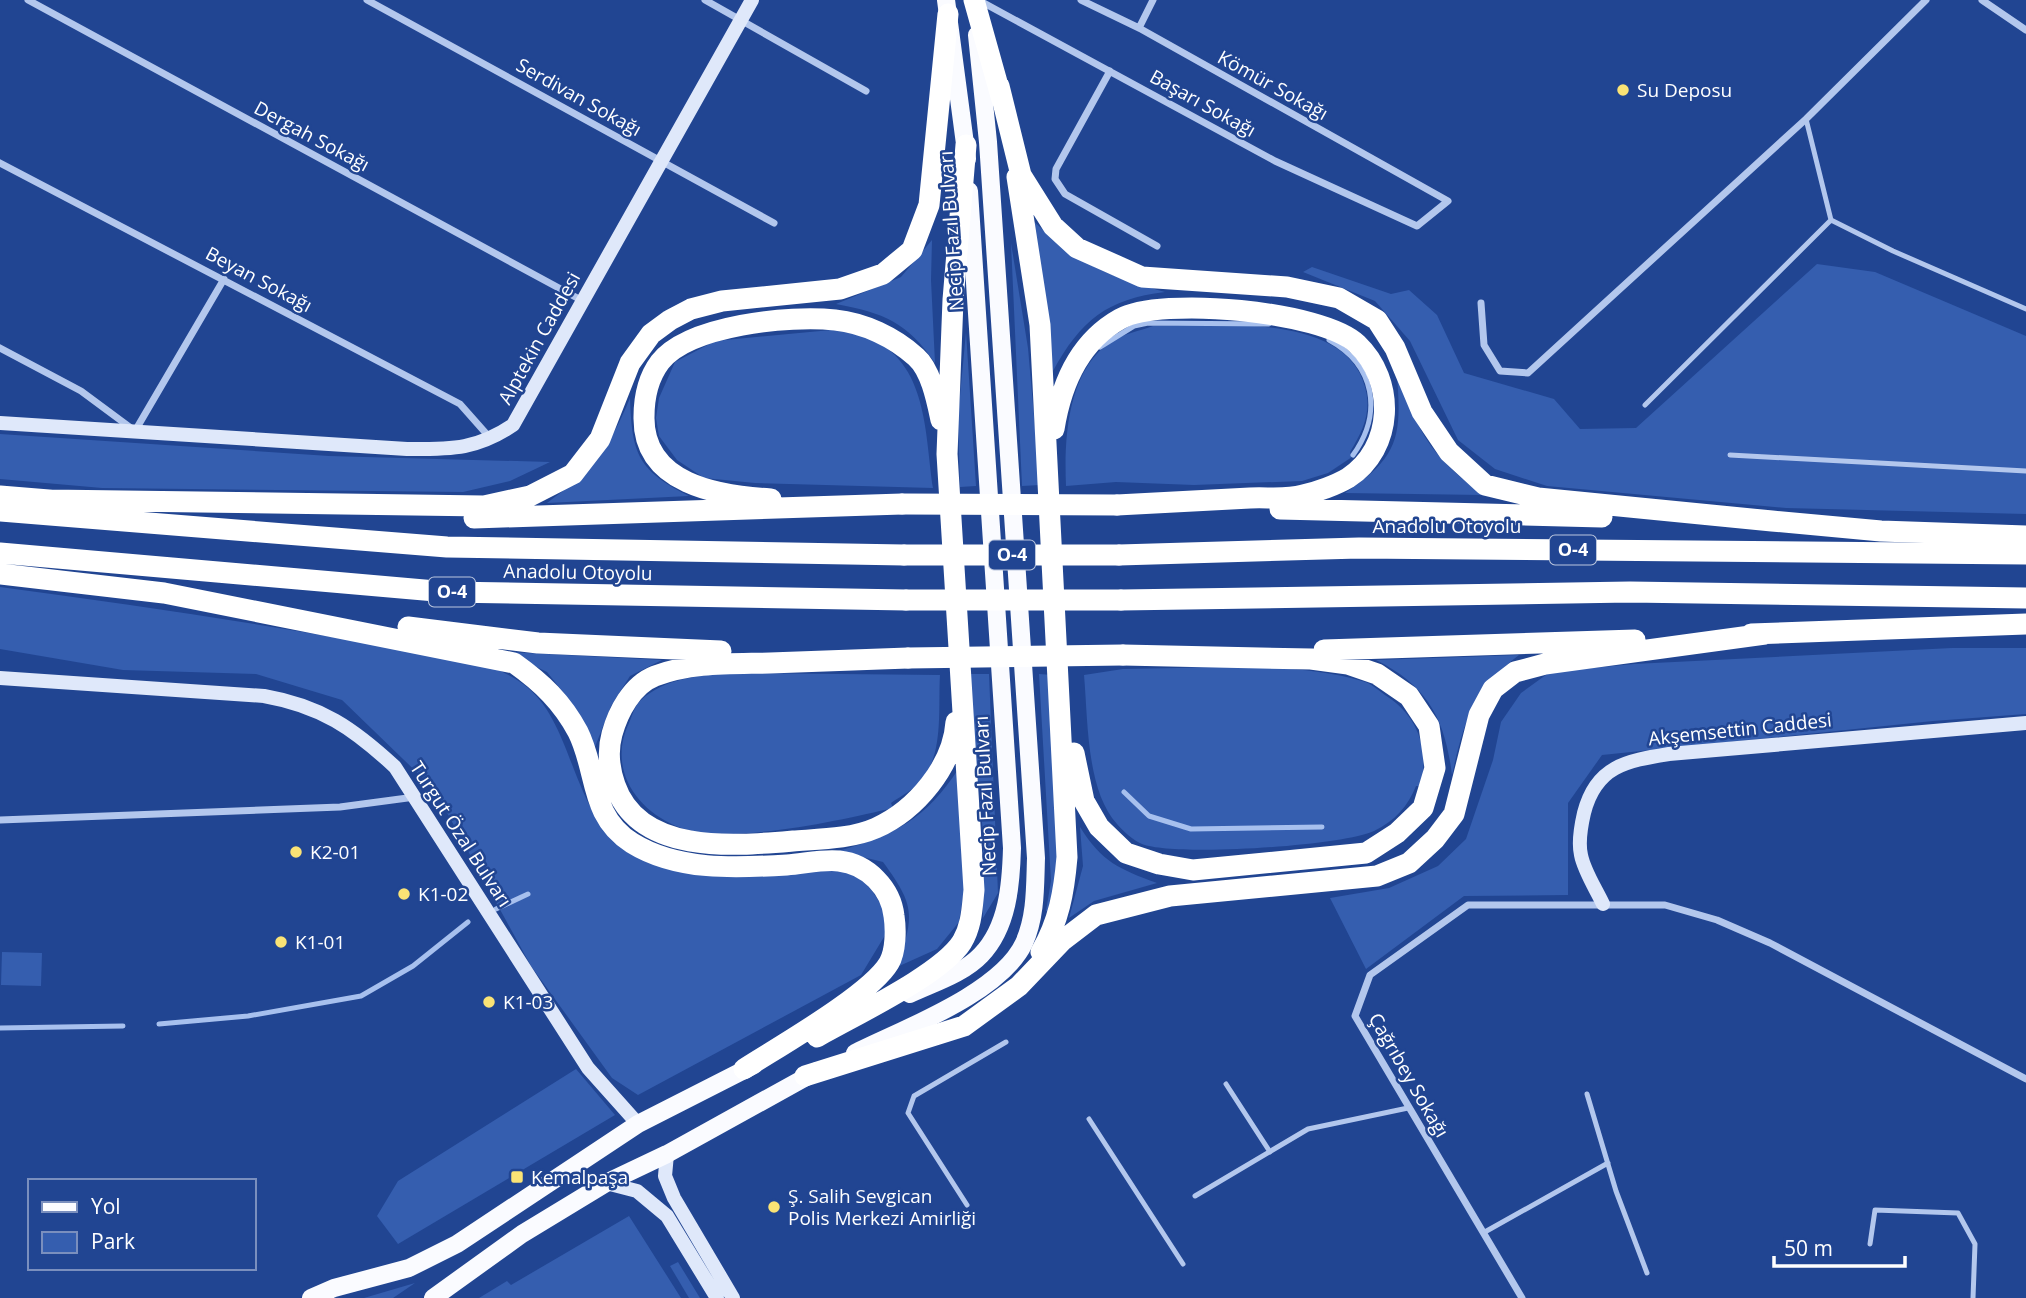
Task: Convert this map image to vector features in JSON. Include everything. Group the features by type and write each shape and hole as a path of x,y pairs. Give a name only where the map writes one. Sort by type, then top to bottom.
{"highway":[{"path":"975,0 1021,176 1053,226 1077,248 1142,277 1287,287 1339,298 1377,320 1395,348 1422,412 1449,452 1485,485 1538,498 1772,521 1881,531 2026,536"},
{"path":"49,500 484,506 530,496 573,474 600,439 631,363 651,334 670,320 691,309 722,301 840,289 883,274 912,250 929,205 947,7"},
{"path":"964,1026 1020,979 1053,931 1063,900 1067,857 1040,325 1026,227 999,86"},
{"path":"801,1046 939,964 961,943 972,919 974,890 947,454 953,300 966,145"},
{"path":"1047,469 1064,384 1095,337 1122,318 1161,311 1240,310 1279,314 1317,323 1357,343 1380,377 1385,397 1382,428 1375,450 1348,478 1302,496 1117,505"},
{"path":"902,505 762,498 691,487 671,475 655,458 644,428 644,395 660,361 711,330 772,321 836,320 883,333 919,359 936,396 947,454"},
{"path":"0,496 263,514 492,518 902,505 1117,505 1772,521"},
{"name":"Anadolu Otoyolu","path":"0,511 447,547 904,555 1119,555 1359,548 2026,554"},
{"name":"Anadolu Otoyolu","path":"0,553 447,592 906,600 1121,600 1630,592 2026,598"},
{"path":"0,574 164,593 514,663 558,699 579,734 607,822 632,843 667,859 737,866 840,861 873,875 892,899 896,930 890,962 866,986 823,1018 744,1069"},
{"path":"218,603 538,643 908,658"},
{"path":"960,668 955,737 942,768 905,810 875,828 838,838 720,845 673,837 638,820 620,799 609,768 610,741 616,718 630,696 652,677 693,665 1486,646 2026,624"},
{"path":"805,1076 964,1026 1019,986 1062,941 1096,915 1170,896 1377,876 1409,863 1435,839 1454,814 1479,715 1493,689 1515,672 1545,664 1765,634"},
{"path":"1060,687 1083,801 1099,827 1126,853 1159,864 1193,870 1366,853 1396,833 1423,808 1435,768 1429,726 1409,696 1377,674 1348,664 1311,659 1123,655"}],"main road":[{"name":"Alptekin Caddesi","path":"0,423 407,449 461,449 492,439 513,425 660,159 752,0"},
{"path":"433,1298 522,1234 606,1183 667,1154 805,1076 966,999 1007,966 1023,944 1034,909 1036,858 988,142 975,0"},
{"name":"Necip Fazıl Bulvarı","path":"311,1298 409,1268 457,1244 638,1124 744,1069 801,1046 971,962 982,955 994,935 1010,895 1012,848 966,145 947,7"},
{"name":"Turgut Özal Bulvarı","path":"0,678 264,696 300,702 333,717 365,739 395,767 588,1068 638,1124"},
{"name":"Akşemsettin Caddesi","path":"1603,904 1581,856 1581,827 1590,790 1611,769 1636,760 1683,752 2026,723"},
{"path":"667,1154 665,1176 674,1198 733,1298"},
{"path":"606,1183 637,1191 667,1216 717,1298"}],"street":[{"name":"Dergah Sokağı","path":"28,0 581,300"},
{"name":"Serdivan Sokağı","path":"367,0 774,223"},
{"path":"705,0 866,91"},
{"name":"Başarı Sokağı","path":"975,0 1275,161 1417,226"},
{"name":"Kömür Sokağı","path":"1081,0 1139,28 1448,201 1417,226"},
{"path":"1139,28 1153,0"},
{"path":"1481,303 1484,345 1500,371 1528,373 1805,119 1926,0"},
{"path":"1982,0 2026,30"},
{"path":"1111,71 1056,169 1055,179 1065,194 1157,246"},
{"name":"Beyan Sokağı","path":"0,163 460,404 492,439"},
{"path":"0,348 81,391 135,431 224,278"},
{"path":"0,820 340,807 415,797"},
{"path":"1603,904 1665,905 1717,920 1770,943 2026,1079"},
{"name":"Çağrıbey Sokağı","path":"1522,1298 1355,1016 1370,975 1468,905 1603,904"}],"lane":[{"path":"1805,119 1831,220 1893,251 2026,309"},
{"path":"1645,405 1831,220"},
{"path":"1730,455 2026,471"},
{"path":"967,1205 908,1113 909,1104 914,1096 1006,1042"},
{"path":"1226,1084 1270,1152"},
{"path":"1587,1094 1647,1273"},
{"path":"1195,1196 1308,1129 1408,1108"},
{"path":"1089,1119 1183,1264"},
{"path":"1483,1234 1608,1163"},
{"path":"1870,1244 1875,1210 1958,1213 1975,1244 1973,1298"}],"green space":[{"path":"1029,217 1062,246 1091,265 1123,279 1165,292 1127,300 1098,315 1074,338 1053,371"},
{"path":"932,240 935,363 914,338 893,322 868,311 836,304 901,277"},
{"path":"1011,243 1028,348 1040,485 1022,486"},
{"path":"1817,264 1875,272 2026,336 2026,514 1786,508 1547,486 1495,469 1458,440 1410,341 1375,301 1303,272 1312,267 1391,294 1409,290 1437,315 1464,373 1554,399 1580,429 1636,428"},
{"path":"1241,325 1274,328 1305,334 1332,345 1353,363 1367,396 1367,413 1350,452 1352,457 1328,473 1302,481 1194,485 1116,482 1066,486 1066,448 1071,407 1086,369 1097,354 1112,341 1153,326"},
{"path":"831,330 868,338 888,349 902,364 913,382 920,402 933,488 755,483 704,478 677,460 659,436 656,418 659,398 675,362 715,341"},
{"path":"966,332 976,486 960,487 958,417"},
{"path":"1397,376 1429,443 1451,468 1483,495 1345,493 1376,468 1393,444 1398,415"},
{"path":"630,398 633,434 641,459 659,478 689,496 547,503 576,480 597,458"},
{"path":"0,434 329,456 550,462 510,481 463,492 102,488 0,479"},
{"path":"0,587 445,654 486,665 523,684 542,703 556,725 589,804 604,828 624,848 670,869 705,875 738,876 826,870 845,872 869,887 890,927 861,975 638,1095 612,1078 531,966 434,789 342,700 256,674 123,670 0,649"},
{"path":"1952,648 2026,648 2026,714 1602,755 1568,803 1568,895 1464,896 1366,969 1330,898 1389,888 1438,866 1466,839 1493,760 1501,722 1521,693 1550,672 1634,664"},
{"path":"506,652 662,660 630,676 611,706 593,752 567,697 547,672"},
{"path":"1519,655 1491,681 1473,708 1461,738 1452,775 1444,737 1431,706 1409,681 1376,660"},
{"path":"1275,668 1334,674 1365,682 1396,703 1413,723 1422,746 1421,786 1416,786 1405,806 1388,823 1374,831 1356,836 1295,845 1221,850 1160,848 1142,844 1122,829 1107,810 1099,793 1090,753 1084,675 1123,669"},
{"path":"726,673 940,675 937,743 929,769 916,786 891,803 893,808 871,813 814,825 752,833 697,832 676,826 648,808 629,784 622,755 623,739 637,705 660,687 681,680"},
{"path":"968,674 989,674 998,893 983,918 983,833"},
{"path":"1039,674 1053,675 1060,878 1053,913 1046,911 1051,881"},
{"path":"959,768 964,890 959,922 937,949 897,967 909,923 909,912 902,890 883,862 838,851 908,823 947,786"},
{"path":"1080,827 1096,849 1112,863 1157,883 1094,901 1069,918 1083,866"},
{"path":"2,952 42,953 41,986 1,985"},
{"path":"576,1069 615,1115 398,1244 377,1216 398,1181"},
{"path":"629,1216 681,1298 479,1298 507,1281 511,1285"},
{"path":"678,1262 700,1298 689,1298 670,1266"},
{"path":"415,1283 393,1298 364,1298"}],"waterway":[{"path":"1100,347 1134,326 1148,323 1269,324"},
{"path":"1329,340 1344,350 1356,363 1365,376 1370,391 1368,423 1353,455"},
{"path":"1124,792 1149,816 1191,829 1322,827"},
{"path":"496,909 528,894"},
{"path":"159,1024 248,1016 361,996 413,966 468,922"},
{"path":"0,1028 123,1026"}],"place":[{"name":"Su Deposu","path":"1623,90"},
{"name":"K2-01","path":"296,852"},
{"name":"K1-02","path":"404,894"},
{"name":"K1-01","path":"281,942"},
{"name":"K1-03","path":"489,1002"},
{"name":"Kemalpaşa","path":"517,1177"},
{"name":"Ş. Salih Sevgican Polis Merkezi Amirliği","path":"774,1207"}]}
